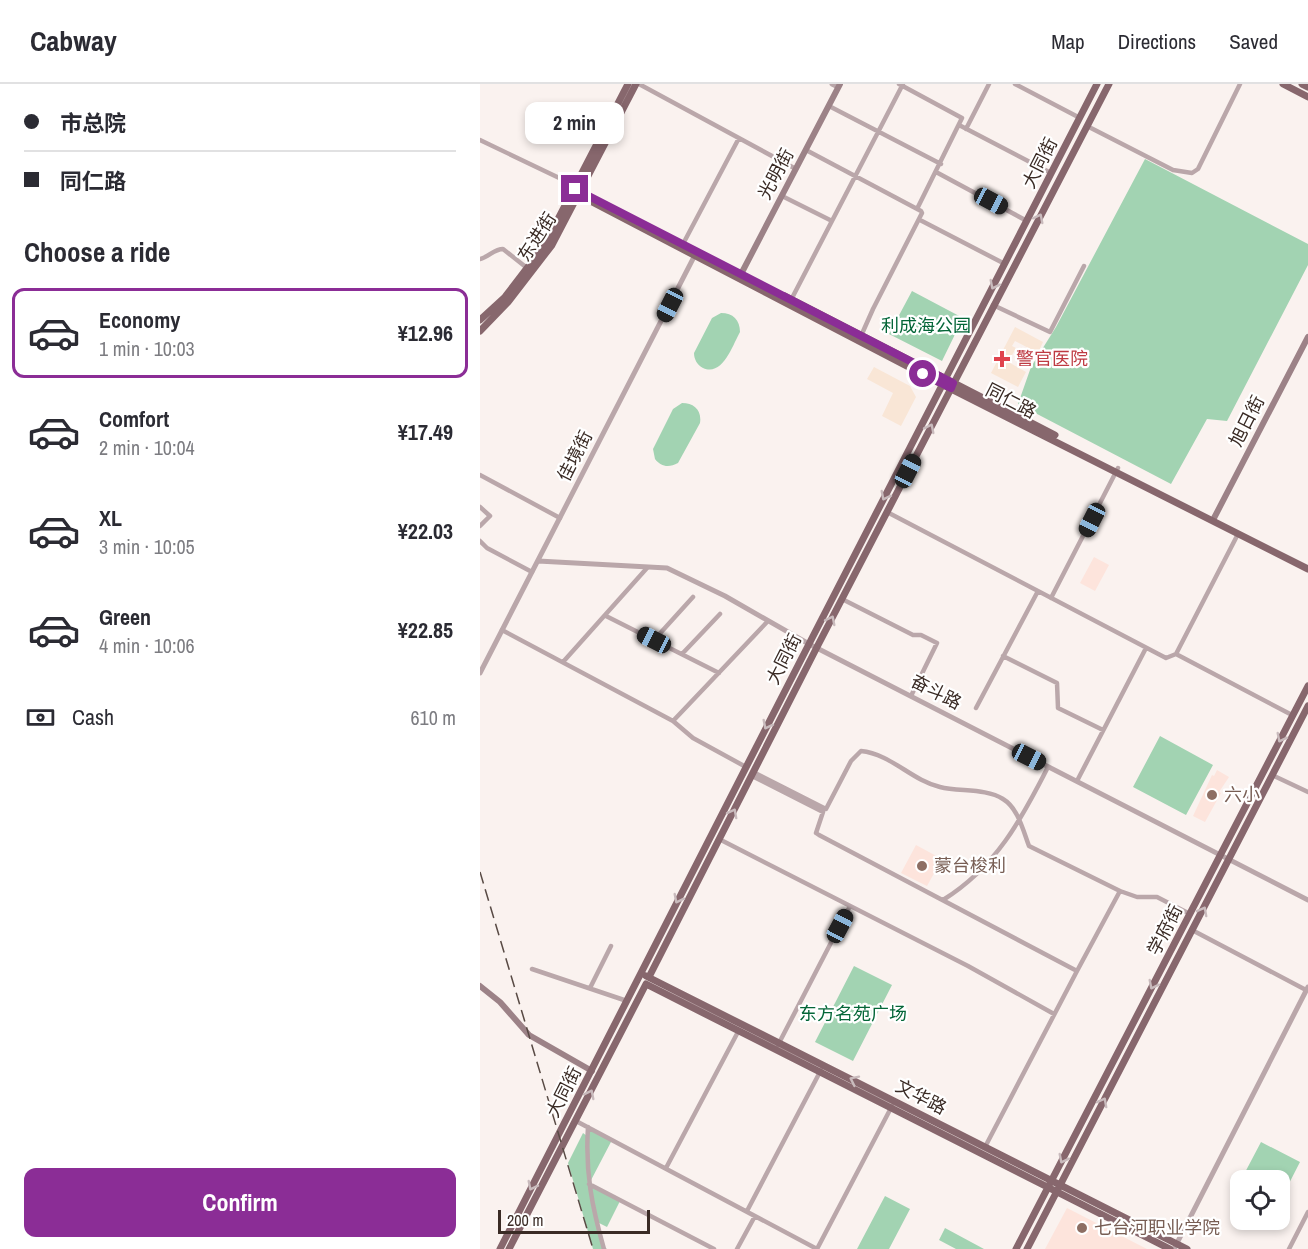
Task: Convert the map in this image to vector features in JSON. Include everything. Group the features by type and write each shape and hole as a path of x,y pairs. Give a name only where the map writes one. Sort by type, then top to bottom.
{"main road":[{"name":"东进街","path":"480,331 508,303 547,252 628,84"},
{"name":"东进街","path":"480,320 505,297 544,246 637,84"},
{"name":"大同街","path":"500,1249 808,644 1097,84"},
{"name":"大同街","path":"509,1249 993,305 1109,84"},
{"path":"1283,84 1308,97"},
{"path":"1302,84 1308,87"},
{"name":"光明街","path":"740,276 829,106 837,85"},
{"name":"同仁路","path":"577,191 683,244 696,253"},
{"name":"同仁路","path":"577,191 1308,568"},
{"name":"同仁路","path":"740,276 861,336 944,382"},
{"name":"旭日街","path":"1213,519 1308,337"},
{"name":"学府街","path":"1016,1249 1308,686"},
{"name":"学府街","path":"1027,1249 1308,706"},
{"name":"文华路","path":"639,976 739,1030 778,1046"},
{"name":"文华路","path":"648,981 1050,1183"},
{"path":"480,986 500,1002 529,1035 592,1071"},
{"name":"文华路","path":"893,1105 985,1147 1058,1188 1174,1247 1188,1249"}],"street":[{"path":"637,84 796,169"},
{"path":"966,129 989,84"},
{"path":"1016,84 1080,118"},
{"path":"1087,126 1173,170 1192,173 1198,169 1240,84"},
{"path":"791,300 902,85 963,118 917,209"},
{"path":"829,106 941,164"},
{"path":"959,125 1052,174"},
{"path":"683,244 739,138"},
{"path":"480,140 577,191"},
{"path":"806,150 922,213 861,336"},
{"path":"936,172 1027,221"},
{"path":"782,196 832,221"},
{"path":"920,220 1005,264"},
{"path":"480,258 486,257 497,249 503,249 527,268"},
{"name":"佳境街","path":"480,674 696,253"},
{"path":"993,305 1050,332 1084,266"},
{"path":"1051,598 1117,470"},
{"path":"480,475 560,518"},
{"path":"480,507 490,516 480,526"},
{"path":"887,512 1166,658 1176,654 1239,532"},
{"path":"480,541 487,548 532,572"},
{"name":"奋斗路","path":"538,561 667,568 725,596 808,644 1230,858 1308,900"},
{"path":"563,662 647,568"},
{"path":"976,708 1038,591"},
{"path":"654,640 693,597"},
{"path":"842,599 913,635 921,635 937,643 911,696"},
{"path":"682,654 720,614"},
{"path":"606,616 719,673"},
{"path":"674,721 767,622"},
{"path":"502,630 674,721 693,738 746,767"},
{"path":"1077,781 1146,648"},
{"path":"1176,654 1292,716"},
{"path":"1003,656 1057,683 1058,708 1103,730"},
{"path":"753,774 826,809 852,761 861,751 870,752 886,758 921,781 939,787 989,794 1001,798 1010,804 1029,846 1120,891 1137,897 1157,897 1190,914"},
{"path":"943,900 958,890 1009,838 1020,822 1048,767"},
{"path":"753,774 823,812 816,833 819,836 1077,971"},
{"path":"1272,775 1308,792"},
{"path":"719,839 968,966 1054,1014"},
{"path":"985,1147 1120,891"},
{"path":"778,1046 850,906"},
{"path":"1174,1247 1307,989 1192,930"},
{"path":"590,988 611,946"},
{"path":"532,969 627,1001"},
{"path":"666,1168 739,1030"},
{"path":"747,1211 822,1069"},
{"path":"576,1121 817,1249 893,1105"},
{"path":"588,1127 589,1184 592,1208 604,1249"},
{"path":"589,1184 714,1249"},
{"path":"1289,1249 1308,1212"},
{"path":"737,1249 755,1216"}],"shaded area":[{"name":"警官医院","path":"1015,327 1043,342 1038,353 1015,341 1012,346 1016,348 1011,357 1007,355 1005,360 1026,372 1018,387 991,373"},
{"path":"874,367 910,386 916,397 901,426 882,416 893,393 867,379"},
{"path":"1094,557 1109,565 1095,591 1080,583"},
{"name":"六小","path":"1217,770 1229,777 1205,822 1193,816 1212,775 1214,776"},
{"name":"蒙台梭利","path":"916,845 942,859 927,886 901,873"},
{"name":"七台河职业学院","path":"1067,1208 1147,1249 1045,1249"}],"green space":[{"path":"1145,159 1308,244 1308,265 1227,421 1207,419 1171,484 1018,404 1031,367 1056,327"},
{"name":"利成海公园","path":"912,291 963,318 942,361 889,334"},
{"path":"721,313 735,318 740,332 722,364 710,370 696,362 694,353 712,318"},
{"path":"682,403 696,408 700,414 700,423 678,463 671,466 663,465 655,459 653,449 673,409"},
{"path":"1160,736 1213,765 1186,815 1133,787"},
{"name":"东方名苑广场","path":"854,966 892,985 853,1061 815,1042"},
{"path":"588,1127 612,1140 589,1184 620,1201 607,1227 597,1222 604,1247 607,1249 593,1249 568,1163 583,1133 587,1136"},
{"path":"1261,1142 1300,1162 1290,1182 1290,1170 1246,1170"},
{"path":"885,1196 910,1209 889,1249 857,1249"},
{"path":"945,1228 984,1249 956,1249 939,1240"}],"railway":[{"path":"480,872 593,1249"}],"place":[{"name":"警官医院","path":"1002,359"},
{"name":"六小","path":"1212,795"},
{"name":"蒙台梭利","path":"922,866"},
{"name":"七台河职业学院","path":"1082,1228"}],"route":[{"path":"575,189 953,383 951,388 923,374"}]}
